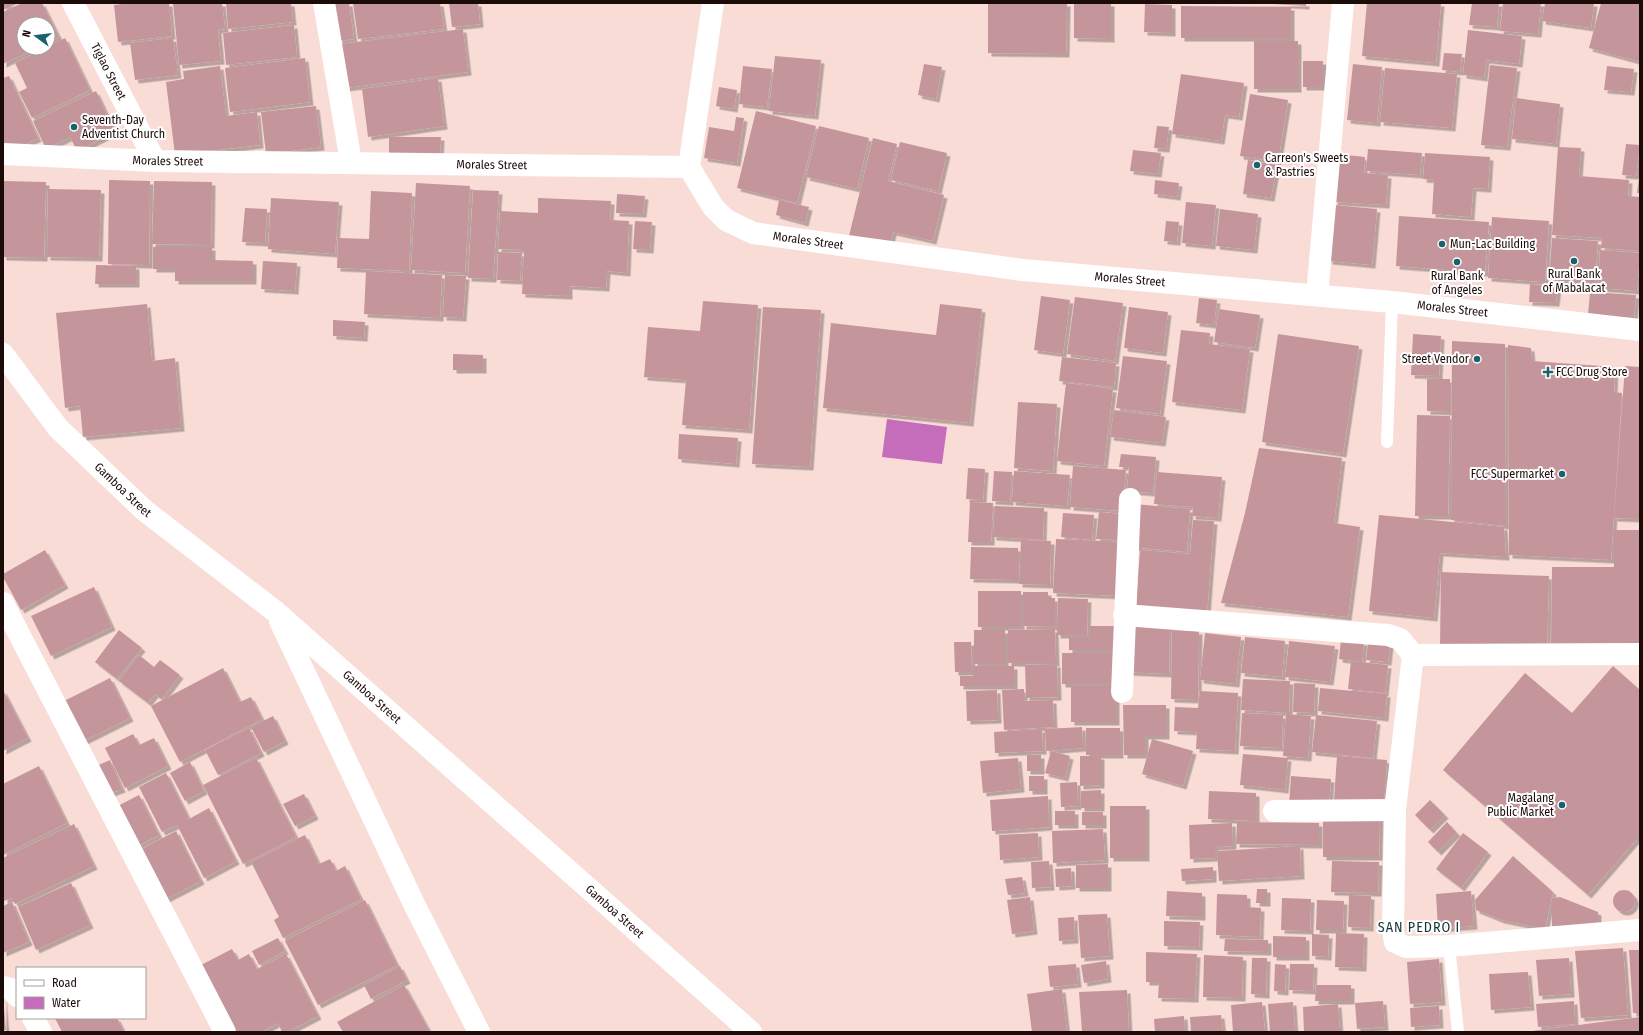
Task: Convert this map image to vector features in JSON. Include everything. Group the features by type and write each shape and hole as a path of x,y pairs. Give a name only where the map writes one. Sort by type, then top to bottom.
{"street":[{"name":"Tiglao Street","path":"73,3 155,161"},
{"path":"324,3 351,162"},
{"path":"689,167 713,3"},
{"path":"1317,295 1343,3"},
{"name":"Morales Street","path":"3,154 155,161 351,162 689,167 712,207 726,220 753,233 1023,270 1392,302 1640,330"},
{"name":"Gamboa Street","path":"3,354 58,428 144,510 276,612 751,1032"},
{"path":"1122,692 1130,499"},
{"path":"3,602 217,1029"},
{"path":"276,612 415,906 479,1032"},
{"path":"1124,615 1388,635 1400,639 1413,655 1395,810 1393,931 1395,942 1406,947 1449,946 1640,930"},
{"path":"1413,655 1640,654"},
{"path":"1274,811 1395,810"},
{"path":"3,987 11,989 16,995"},
{"path":"34,1019 40,1032"}],"lane":[{"path":"1387,442 1392,302"},
{"path":"1449,946 1458,1032"}],"water":[{"path":"887,419 947,427 942,464 882,457"}],"building":[{"path":"3,3 19,3 3,10"},
{"path":"22,3 42,3 48,16 16,16 16,56 20,56 3,64 3,12"},
{"path":"130,3 169,3 172,36 118,42 114,5"},
{"path":"173,3 222,3 225,29 218,30 221,61 179,65"},
{"path":"226,3 291,3 293,22 228,29"},
{"path":"335,3 349,3 354,39 339,41"},
{"path":"353,3 440,3 444,29 358,39"},
{"path":"449,3 478,3 480,24 452,27"},
{"path":"988,3 1067,3 1066,54 988,53"},
{"path":"1074,3 1111,3 1111,39 1074,38"},
{"path":"1255,3 1306,3 1306,6"},
{"path":"1367,3 1441,3 1436,63 1362,56"},
{"path":"1472,3 1499,3 1497,27 1469,25"},
{"path":"1503,3 1541,3 1538,34 1500,31"},
{"path":"1545,3 1594,3 1591,28 1542,21"},
{"path":"1601,3 1640,3 1640,62 1589,48"},
{"path":"1145,4 1172,5 1172,33 1144,32"},
{"path":"1181,6 1291,7 1291,38 1181,38"},
{"path":"294,25 297,57 226,65 223,33"},
{"path":"463,29 468,72 345,88 340,44"},
{"path":"1468,30 1522,36 1519,64 1486,60 1484,78 1463,75"},
{"path":"56,31 59,37 56,39"},
{"path":"65,38 90,90 32,118 19,92 27,88 15,63 29,56 56,56 56,42"},
{"path":"173,38 178,75 135,80 130,43"},
{"path":"1254,41 1298,41 1298,89 1254,89"},
{"path":"1444,53 1462,54 1460,72 1442,70"},
{"path":"775,56 821,60 815,116 769,111"},
{"path":"305,58 310,102 230,112 225,68"},
{"path":"1303,61 1323,61 1323,87 1303,87"},
{"path":"924,64 942,67 936,99 918,95"},
{"path":"1353,64 1382,67 1377,123 1347,120"},
{"path":"1490,65 1517,68 1507,147 1481,145"},
{"path":"220,66 226,116 257,112 260,145 175,155 166,82 184,79 183,71"},
{"path":"743,66 772,69 767,107 739,104"},
{"path":"1607,66 1634,69 1631,92 1604,90"},
{"path":"1385,68 1457,74 1452,128 1380,122"},
{"path":"1181,74 1244,83 1239,117 1225,115 1221,141 1172,134"},
{"path":"9,76 38,138 8,153 3,143 3,78"},
{"path":"438,78 444,126 368,137 362,89"},
{"path":"719,87 737,90 734,109 716,106"},
{"name":"Seventh-Day Adventist Church","path":"96,91 115,132 77,151 70,137 46,149 33,121"},
{"path":"1250,94 1288,100 1278,162 1240,156"},
{"path":"1516,98 1560,104 1556,144 1512,139"},
{"path":"316,106 321,147 266,154 261,112"},
{"path":"756,111 816,126 797,203 737,188"},
{"path":"736,117 744,118 737,163 704,158 709,127 734,131"},
{"path":"819,126 869,138 857,189 806,177"},
{"path":"1157,126 1169,127 1166,149 1154,148"},
{"path":"389,137 441,137 440,159 389,159"},
{"path":"873,138 897,144 888,181 944,195 933,241 893,232 890,245 849,236"},
{"path":"900,142 947,153 938,191 891,180"},
{"path":"1626,144 1640,145 1636,176 1622,175"},
{"path":"1558,147 1581,148 1579,176 1629,180 1628,196 1640,197 1640,251 1601,248 1602,238 1552,235"},
{"path":"1368,149 1422,153 1420,175 1366,171"},
{"path":"1133,150 1161,153 1158,174 1130,171"},
{"path":"1425,153 1490,157 1488,189 1473,188 1471,217 1432,214 1434,180 1423,179"},
{"path":"1338,154 1365,157 1364,173 1388,175 1386,205 1334,202"},
{"path":"1248,160 1277,165 1271,198 1243,194"},
{"path":"1639,178 1640,193 1637,193"},
{"path":"109,180 150,181 149,265 108,264"},
{"path":"1155,180 1179,183 1177,197 1154,194"},
{"path":"3,181 46,182 44,258 3,257"},
{"path":"154,181 212,182 211,245 152,244"},
{"path":"416,183 470,186 465,273 411,270"},
{"path":"48,189 101,190 99,258 47,257"},
{"path":"473,190 499,191 493,279 468,278"},
{"path":"371,191 412,193 409,271 337,268 338,238 369,239"},
{"path":"617,194 645,196 643,214 616,213"},
{"path":"271,198 339,202 335,254 268,249"},
{"path":"538,198 611,201 610,220 629,221 627,273 607,271 606,288 569,286 569,296 522,294 524,250 498,249 500,211 538,213"},
{"path":"779,200 809,207 805,223 776,215"},
{"path":"1186,202 1216,205 1212,246 1182,243"},
{"path":"1334,205 1377,209 1372,265 1329,261"},
{"path":"245,208 267,209 265,243 242,242"},
{"path":"1220,209 1258,214 1254,250 1216,246"},
{"name":"Mun-Lac Building","path":"1399,216 1489,222 1485,273 1396,266"},
{"path":"1492,217 1549,221 1545,282 1488,278"},
{"path":"635,221 652,222 650,250 633,249"},
{"path":"1166,221 1179,222 1177,242 1164,241"},
{"name":"Rural Bank of Mabalacat","path":"1552,238 1598,241 1595,283 1549,280"},
{"path":"153,247 212,247 212,260 253,261 253,281 175,281 175,269 153,269"},
{"path":"1600,250 1640,253 1637,291 1598,288"},
{"path":"498,252 522,253 520,281 497,280"},
{"path":"263,261 297,263 295,291 261,289"},
{"path":"96,265 136,266 136,284 95,284"},
{"path":"366,271 442,275 440,318 364,314"},
{"path":"445,275 466,276 463,318 443,317"},
{"path":"1530,284 1558,286 1556,303 1529,302"},
{"path":"1590,292 1636,295 1634,318 1588,315"},
{"path":"1041,296 1070,300 1063,354 1034,350"},
{"path":"1075,297 1123,303 1115,361 1067,354"},
{"path":"1199,298 1217,300 1214,325 1196,323"},
{"path":"703,301 758,305 749,430 682,425 686,380 644,377 648,327 700,331"},
{"path":"147,304 152,361 175,358 181,428 83,437 80,406 65,408 56,313"},
{"path":"940,304 982,309 970,423 823,408 831,323 936,335"},
{"path":"763,307 821,310 810,467 752,464"},
{"path":"1129,307 1168,312 1163,353 1124,348"},
{"path":"1219,309 1260,315 1255,348 1214,342"},
{"path":"333,320 365,322 364,338 333,336"},
{"path":"1181,330 1210,333 1209,344 1250,349 1242,410 1172,402"},
{"path":"1278,334 1359,346 1343,454 1262,442"},
{"path":"1413,334 1441,336 1439,376 1411,375"},
{"path":"1452,341 1505,344 1506,526 1451,520"},
{"name":"FCC Supermarket","path":"1508,345 1531,348 1532,361 1615,367 1614,392 1622,393 1611,560 1509,555"},
{"path":"453,354 483,355 483,370 453,370"},
{"path":"1123,356 1167,361 1160,414 1116,408"},
{"path":"1062,357 1116,363 1114,387 1059,381"},
{"path":"1625,366 1640,367 1640,519 1614,518"},
{"path":"1427,379 1450,379 1450,412 1427,411"},
{"path":"1066,383 1113,389 1104,466 1057,461"},
{"path":"1018,402 1057,404 1053,471 1014,468"},
{"path":"1114,410 1166,417 1162,443 1110,437"},
{"path":"1417,415 1450,416 1448,516 1415,516"},
{"path":"679,434 738,438 736,464 678,459"},
{"path":"1259,448 1342,458 1334,523 1360,527 1348,617 1221,603 1245,513"},
{"path":"1121,454 1156,457 1153,493 1127,491 1129,467 1119,467"},
{"path":"1073,466 1126,470 1122,511 1070,507"},
{"path":"968,468 985,469 983,500 966,499"},
{"path":"994,471 1012,472 1010,502 992,501"},
{"path":"1014,471 1070,475 1067,506 1012,502"},
{"path":"1157,472 1222,477 1218,518 1192,516 1193,507 1154,504"},
{"path":"970,502 993,503 991,542 968,542"},
{"path":"1134,504 1190,509 1187,552 1130,547"},
{"path":"995,506 1044,508 1043,540 993,537"},
{"path":"1099,512 1122,514 1120,540 1096,539"},
{"path":"1063,513 1094,515 1092,540 1061,537"},
{"path":"1379,515 1504,527 1506,557 1440,553 1434,618 1369,611"},
{"path":"1193,520 1214,521 1207,613 1136,606 1140,550 1190,554"},
{"path":"1614,530 1640,530 1640,645 1551,644 1552,567 1614,567"},
{"path":"1056,539 1125,542 1122,596 1053,593"},
{"path":"1021,540 1051,541 1050,585 1019,584"},
{"path":"971,547 1018,548 1018,580 970,579"},
{"path":"45,550 65,585 21,610 3,577 3,574"},
{"path":"1441,572 1549,576 1547,649 1440,646"},
{"path":"94,587 112,627 51,656 31,616"},
{"path":"978,591 1021,591 1021,627 978,627"},
{"path":"1023,592 1048,592 1048,598 1055,598 1055,627 1023,626"},
{"path":"1058,598 1088,599 1087,635 1057,635"},
{"path":"1126,624 1170,625 1169,674 1125,672"},
{"path":"1090,626 1114,626 1114,650 1069,650 1069,638 1090,638"},
{"path":"1055,629 1056,663 1008,663 1008,630"},
{"path":"119,630 142,648 117,679 95,662"},
{"path":"974,630 1005,630 1005,664 974,664"},
{"path":"1172,630 1199,631 1198,700 1171,699"},
{"path":"1205,633 1241,637 1236,684 1200,680"},
{"path":"1245,637 1285,641 1282,677 1241,673"},
{"path":"1341,640 1364,642 1362,662 1339,659"},
{"path":"1289,641 1335,646 1330,682 1285,677"},
{"path":"954,642 971,642 972,672 955,672"},
{"path":"1368,642 1390,644 1388,662 1366,660"},
{"path":"1062,653 1119,653 1119,684 1062,684"},
{"path":"139,655 154,667 160,660 180,675 162,699 155,694 148,703 119,681"},
{"path":"1351,661 1388,665 1385,693 1348,689"},
{"path":"1057,664 1058,697 1026,698 1025,665"},
{"path":"973,666 1014,666 1014,686 960,686 960,676 973,676"},
{"name":"Magalang Public Market","path":"1613,666 1640,690 1640,844 1636,840 1588,895 1443,770 1525,673 1572,713"},
{"path":"223,668 240,702 251,697 262,719 180,762 151,706"},
{"path":"110,678 130,718 78,744 58,704"},
{"path":"1243,679 1290,681 1289,713 1241,710"},
{"path":"1294,683 1315,684 1314,713 1293,712"},
{"path":"1071,686 1116,686 1116,722 1071,722"},
{"path":"1320,688 1387,694 1385,718 1318,711"},
{"path":"1024,689 1024,701 1053,700 1054,727 1004,730 1002,690"},
{"path":"3,690 28,738 3,751"},
{"path":"997,690 998,720 967,721 966,691"},
{"path":"1200,691 1238,693 1235,751 1196,749 1197,732 1174,731 1175,707 1198,708"},
{"path":"1123,705 1166,705 1166,736 1145,736 1145,755 1124,755"},
{"path":"1242,713 1283,715 1282,748 1240,746"},
{"path":"1286,714 1311,716 1308,758 1283,756"},
{"path":"1316,715 1377,721 1373,758 1312,752"},
{"path":"273,716 285,741 264,752 251,727"},
{"path":"1082,727 1083,748 1046,751 1045,729"},
{"path":"249,728 261,753 218,775 205,750"},
{"path":"1086,728 1120,728 1120,755 1086,755"},
{"path":"1042,729 1043,751 995,753 994,732"},
{"path":"133,734 139,745 154,738 168,766 125,788 105,748"},
{"path":"1152,739 1193,751 1183,786 1142,774"},
{"path":"1051,751 1070,756 1065,778 1045,773"},
{"path":"1243,754 1288,758 1285,790 1240,785"},
{"path":"1027,755 1041,755 1041,771 1027,771"},
{"path":"1080,756 1101,756 1101,785 1080,786"},
{"path":"1337,756 1387,760 1384,804 1334,800"},
{"path":"256,758 296,837 243,864 203,785"},
{"path":"1018,758 1021,789 983,793 980,761"},
{"path":"110,760 122,789 106,795 94,767"},
{"path":"190,762 204,791 185,801 170,773"},
{"path":"39,766 67,823 3,855 3,784"},
{"path":"166,773 189,819 209,808 236,861 204,878 177,825 162,832 139,787"},
{"path":"1029,776 1044,776 1044,791 1029,791"},
{"path":"1291,776 1331,779 1329,807 1289,805"},
{"path":"1077,782 1078,806 1061,807 1060,783"},
{"path":"1101,790 1101,808 1081,808 1081,791"},
{"path":"1209,791 1256,793 1256,821 1208,819"},
{"path":"304,794 315,816 295,826 283,804"},
{"path":"139,795 159,835 132,849 112,809"},
{"path":"1048,796 1049,827 992,831 990,800"},
{"path":"1430,800 1445,815 1430,830 1415,815"},
{"path":"1110,806 1146,806 1146,858 1110,858"},
{"path":"1055,811 1075,811 1075,825 1055,825"},
{"path":"1082,812 1103,812 1103,825 1082,825"},
{"path":"1323,815 1380,816 1379,857 1323,857"},
{"path":"1237,822 1319,823 1319,845 1236,844"},
{"path":"1447,822 1457,833 1438,852 1428,842"},
{"path":"1232,823 1233,846 1215,847 1215,858 1190,859 1189,825"},
{"path":"74,824 94,866 15,904 12,898 4,901 3,858"},
{"path":"1103,829 1105,860 1053,863 1052,831"},
{"path":"176,831 201,881 162,901 136,852"},
{"path":"1038,833 1039,857 1000,860 999,835"},
{"path":"1463,833 1488,852 1461,888 1436,869"},
{"path":"305,835 319,864 330,859 336,871 345,866 361,899 283,938 274,920 279,917 251,862"},
{"path":"1300,846 1301,876 1219,881 1217,851"},
{"path":"1513,856 1553,892 1545,929 1501,920 1476,910 1475,900"},
{"path":"1049,861 1051,887 1032,888 1031,862"},
{"path":"1332,861 1379,862 1378,893 1331,892"},
{"path":"1108,864 1108,888 1076,888 1076,865"},
{"path":"1213,867 1213,879 1182,881 1181,869"},
{"path":"1071,868 1072,886 1056,887 1055,869"},
{"path":"1022,877 1025,893 1008,895 1005,879"},
{"path":"71,883 90,925 36,950 18,907"},
{"path":"1257,889 1267,889 1267,903 1256,903"},
{"path":"1624,890 1632,893 1635,901 1632,909 1624,912 1616,909 1613,901 1616,893"},
{"path":"1167,891 1202,893 1202,917 1166,916"},
{"path":"1471,891 1474,926 1438,929 1436,894"},
{"path":"1217,894 1247,895 1247,907 1261,908 1260,937 1216,935"},
{"path":"1349,895 1371,896 1370,928 1348,927"},
{"path":"1030,897 1034,931 1012,934 1007,900"},
{"path":"1560,897 1598,912 1598,925 1552,926 1552,898"},
{"path":"1282,898 1311,899 1310,931 1281,930"},
{"path":"365,900 397,965 318,1005 285,941"},
{"path":"1317,900 1344,901 1343,930 1316,930"},
{"path":"12,902 29,942 3,953 3,906"},
{"path":"1107,914 1110,956 1081,958 1078,915"},
{"path":"1074,917 1075,940 1059,941 1058,918"},
{"path":"1164,921 1200,922 1199,947 1164,946"},
{"path":"1336,933 1364,934 1363,968 1335,967"},
{"path":"1312,934 1329,935 1328,957 1312,956"},
{"path":"1273,936 1306,937 1306,957 1273,957"},
{"path":"278,938 285,951 259,965 252,951"},
{"path":"1225,939 1268,940 1268,952 1224,951"},
{"path":"1623,948 1628,1015 1581,1018 1575,951"},
{"path":"232,949 238,960 249,954 257,969 286,954 318,1016 287,1032 282,1032 278,1023 261,1032 235,1032 201,965"},
{"path":"1629,950 1640,950 1640,1013 1633,1013"},
{"path":"1146,952 1197,954 1195,999 1158,998 1159,982 1146,982"},
{"path":"1204,955 1243,957 1242,998 1203,997"},
{"path":"1252,958 1267,958 1266,995 1251,994"},
{"path":"1569,958 1571,994 1539,996 1536,960"},
{"path":"1439,959 1442,1002 1410,1004 1407,962"},
{"path":"1106,961 1108,979 1084,983 1081,965"},
{"path":"1076,964 1078,984 1050,987 1048,966"},
{"path":"1275,964 1286,965 1285,992 1274,991"},
{"path":"1290,964 1314,964 1313,991 1289,990"},
{"path":"400,966 407,980 371,999 364,985"},
{"path":"1528,972 1531,1007 1491,1010 1489,974"},
{"path":"404,985 430,1032 343,1032 337,1022"},
{"path":"1316,985 1351,985 1351,1001 1315,1001"},
{"path":"1062,989 1067,1032 1032,1032 1027,994"},
{"path":"1127,990 1129,1032 1082,1032 1079,992"},
{"path":"3,996 6,1030 3,1030"},
{"path":"1383,1001 1385,1027 1357,1029 1355,1003"},
{"path":"1574,1001 1575,1024 1538,1027 1536,1004"},
{"path":"1262,1002 1265,1032 1233,1032 1231,1005"},
{"path":"1293,1002 1295,1032 1270,1032 1268,1004"},
{"path":"1338,1004 1340,1032 1304,1032 1303,1007"},
{"path":"1439,1006 1440,1025 1411,1027 1410,1008"},
{"path":"1221,1015 1223,1032 1191,1032 1190,1017"},
{"path":"1184,1016 1185,1032 1155,1032 1154,1019"},
{"path":"1640,1017 1640,1032 1532,1032 1532,1031"},
{"path":"56,1019 118,1019 124,1032 62,1032"}],"place":[{"name":"Seventh-Day Adventist Church","path":"74,127"},
{"name":"Carreon's Sweets & Pastries","path":"1257,165"},
{"name":"Mun-Lac Building","path":"1442,244"},
{"name":"Rural Bank of Mabalacat","path":"1574,261"},
{"name":"Rural Bank of Angeles","path":"1457,262"},
{"name":"Street Vendor","path":"1477,359"},
{"name":"FCC Drug Store","path":"1548,372"},
{"name":"FCC Supermarket","path":"1562,474"},
{"name":"Magalang Public Market","path":"1562,805"}],"district":[{"name":"SAN PEDRO I","path":"1419,927"}]}
